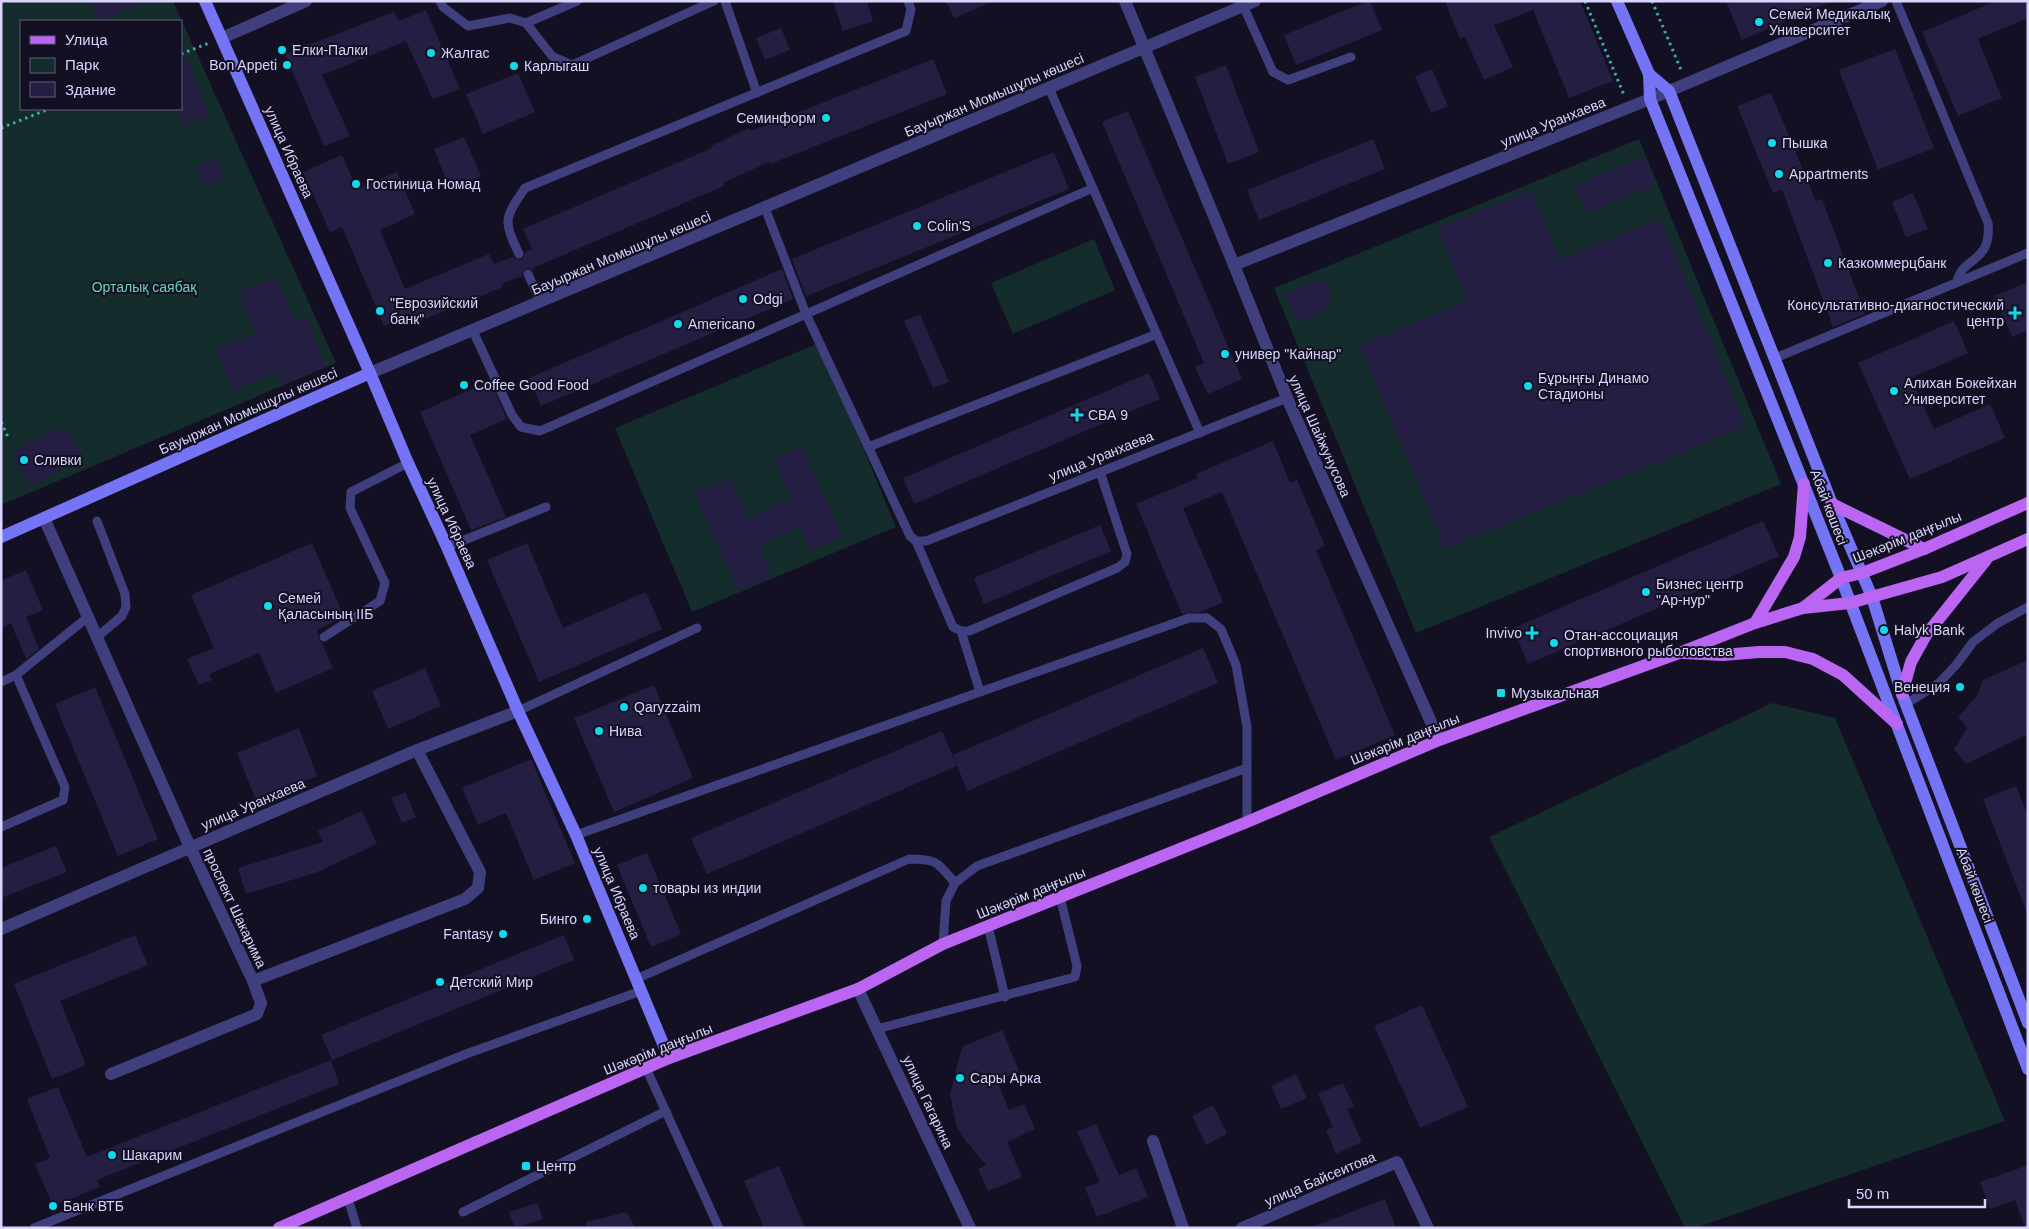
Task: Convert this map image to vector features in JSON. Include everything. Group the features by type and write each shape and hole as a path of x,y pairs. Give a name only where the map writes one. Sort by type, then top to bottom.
{"main road":[{"name":"улица Ибраева","path":"205,1 408,463 576,835 669,1058"},
{"path":"1617,1 1649,74 1669,91"},
{"name":"Абай көшесі","path":"1649,74 1650,99 1898,724 2028,1069"},
{"name":"Абай көшесі","path":"1669,91 1832,504 1872,597 1904,699 2028,1023"},
{"name":"Бауыржан Момышұлы көшесі","path":"1,537 370,373"},
{"path":"1755,623 1794,557 1800,537 1804,484"},
{"name":"Шәкәрім даңғылы","path":"1803,608 1841,578 1924,549 2028,503"},
{"path":"1832,504 1924,549"},
{"name":"Шәкәрім даңғылы","path":"279,1228 669,1058 858,989 944,944 1247,822 1439,740 1679,653 1755,623 1803,608 1850,603 1942,577 2028,539"},
{"path":"1904,699 1911,662 1926,635 1988,558"},
{"path":"1679,653 1724,655 1785,652 1813,659 1843,675 1898,724"}],"street":[{"path":"222,38 306,1"},
{"name":"улица Шайжунусова","path":"1125,1 1234,265 1286,398 1439,740"},
{"name":"Бауыржан Момышұлы көшесі","path":"370,373 1144,49 1246,3"},
{"name":"улица Уранхаева","path":"1234,265 1629,108 1874,3"},
{"name":"проспект Шакарима","path":"44,518 261,1003 257,1014 112,1074"},
{"name":"улица Уранхаева","path":"1,929 417,750 518,710"},
{"path":"253,982 465,899 478,888 480,872 417,750"},
{"name":"улица Гагарина","path":"858,989 970,1228"},
{"path":"1153,1141 1183,1228"},
{"name":"улица Байсеитова","path":"1242,1228 1398,1162 1428,1228"}],"lane":[{"path":"440,1 443,7 468,26 510,18 526,23 552,56 572,64 714,1"},
{"path":"526,23 577,1"},
{"path":"725,1 757,93"},
{"path":"519,254 507,229 510,210 525,188 906,31 911,9 908,1"},
{"path":"1896,1 1988,223 1989,238 1985,249 1958,275 1957,282"},
{"path":"1246,3 1273,72 1280,77 1288,80 1351,57"},
{"path":"1050,88 1200,433"},
{"path":"473,330 512,415 521,427 540,431 1093,188"},
{"path":"765,208 806,314 868,447 910,536 921,541 953,627 962,631 969,631 1126,562 1127,554 1100,472"},
{"path":"1775,358 2028,253"},
{"path":"528,274 541,303"},
{"path":"868,447 1157,334"},
{"name":"улица Уранхаева","path":"921,541 1286,398"},
{"path":"324,637 380,601 385,583 350,508 351,492 408,463"},
{"path":"447,547 546,507"},
{"path":"97,521 125,594 126,608 122,616 97,637"},
{"path":"1904,699 1939,683 1956,665 1973,642 1998,623 2028,607"},
{"path":"1,682 16,675 88,618"},
{"path":"576,835 1189,618 1206,618 1222,628 1236,665 1247,727 1247,822"},
{"path":"518,710 697,628"},
{"path":"962,631 980,692"},
{"path":"1,827 63,800 65,787 16,675"},
{"path":"944,944 946,901 955,883 977,866 1247,768"},
{"path":"636,979 909,859 929,859 934,861 939,864 955,883"},
{"path":"877,1029 1005,997 1075,977 1077,966 1060,897"},
{"path":"988,926 1005,997"},
{"path":"34,1228 466,1054 641,991"},
{"path":"646,1068 719,1228"},
{"path":"463,1212 666,1111"},
{"path":"348,1199 357,1228"}],"path":[{"path":"1585,1 1629,108"},
{"path":"1652,1 1687,84"},
{"path":"182,54 222,38"},
{"path":"1,128 46,110"},
{"path":"1,422 8,437"}],"green space":[{"name":"Орталық саябақ","path":"1,1 173,1 182,20 20,20 20,110 182,110 182,21 336,363 1,505"},
{"name":"Бұрыңғы Динамо Стадионы","path":"1639,139 1781,484 1416,633 1274,288"},
{"path":"1094,239 1115,290 1013,334 991,283"},
{"path":"819,343 896,527 692,612 615,428"},
{"path":"1772,703 1835,718 2005,1121 1695,1228 1685,1228 1489,837"}],"building":[{"path":"90,1 145,1 145,3 98,20"},
{"path":"833,1 867,1 873,21 843,31"},
{"path":"946,1 994,1 954,18"},
{"path":"1370,1 1382,30 1296,65 1284,35"},
{"path":"1445,1 1580,1 1613,81 1569,98 1533,10 1494,25 1513,67 1484,80 1465,37 1460,39"},
{"name":"Семей Медикалық Университет","path":"1726,1 1832,1 1742,40"},
{"path":"1996,1 2028,1 2028,18 1978,39 2002,98 1958,116 1922,32"},
{"path":"426,10 460,89 433,99 406,41 322,75 350,136 324,146 285,54 394,12 399,21"},
{"path":"781,28 790,50 765,60 756,38"},
{"path":"182,46 210,116 184,125 177,110 182,110"},
{"path":"1895,49 1934,148 1878,170 1839,70"},
{"path":"933,59 947,94 770,164 769,162 723,183 724,186 533,268 534,271 529,268 525,269 522,276 502,284 503,287 415,323 412,314 384,326 342,227 330,232 303,172 342,155 357,189 397,172 415,214 380,230 405,289 489,254 494,264 513,257 521,260 525,252 532,249 523,229 712,148 711,146 749,128 751,131"},
{"path":"1226,65 1259,152 1228,164 1195,77"},
{"path":"1432,69 1448,106 1431,113 1415,76"},
{"path":"518,73 535,112 483,134 466,94"},
{"path":"1771,93 1816,201 1822,199 1865,314 1833,327 1782,189 1773,193 1737,106"},
{"path":"1128,111 1242,379 1208,394 1195,367 1204,363 1102,122"},
{"path":"464,137 481,176 450,189 434,149"},
{"path":"1373,139 1385,169 1259,220 1247,190"},
{"path":"1054,152 1069,189 807,296 805,294 792,259"},
{"path":"1644,156 1656,184 1587,213 1575,185"},
{"path":"216,158 225,179 204,187 196,165"},
{"path":"1531,190 1560,260 1660,219 1746,426 1445,549 1360,345 1467,301 1437,228"},
{"path":"1913,193 1928,229 1906,237 1892,202"},
{"path":"782,269 793,299 541,406 529,378"},
{"path":"277,277 295,322 307,317 326,367 283,384 278,372 233,390 216,349 256,334 239,292"},
{"path":"1324,279 1332,295 1322,313 1297,323 1286,294"},
{"name":"Консультативно-диагностический центр","path":"2028,282 2028,330 2012,337 1994,296"},
{"path":"920,314 949,382 933,388 904,321"},
{"name":"Алихан Бокейхан Университет","path":"1954,321 1968,353 1911,378 1934,429 1990,404 2005,438 1910,479 1858,363"},
{"path":"1149,373 1160,399 914,504 903,478"},
{"path":"490,381 507,419 470,435 506,517 471,530 420,412"},
{"path":"56,428 73,437 81,459 30,487 11,452"},
{"path":"1273,441 1290,483 1297,480 1325,546 1316,550 1395,735 1336,760 1222,492 1183,508 1223,602 1200,612 1182,614 1136,504 1198,478 1196,474"},
{"path":"802,447 842,536 811,550 800,527 759,546 772,576 738,591 694,493 730,478 748,518 791,499 774,459"},
{"name":"Бизнес центр \"Ар-нур\"","path":"1763,521 1779,556 1528,664 1513,628"},
{"path":"1100,525 1111,551 984,604 974,578"},
{"name":"Семей Қаласының ІІБ","path":"312,543 344,617 317,630 319,640 333,668 276,693 259,653 209,674 212,680 199,685 187,659 214,648 191,595"},
{"path":"527,543 563,628 646,592 662,629 539,682 487,560"},
{"path":"26,570 43,610 26,617 39,649 26,659 11,623 1,628 1,581"},
{"path":"1203,648 1218,683 967,791 953,755"},
{"path":"2028,660 2028,734 1966,764 1954,749 1967,728 1958,717 1977,696 1983,680"},
{"path":"425,668 441,706 388,729 372,691"},
{"path":"654,685 693,778 614,812 574,718"},
{"path":"95,687 158,839 118,856 55,704"},
{"path":"299,728 317,776 256,800 237,753"},
{"path":"942,731 957,766 707,874 691,838"},
{"path":"531,759 575,863 534,880 506,813 478,825 462,788"},
{"path":"2016,786 2028,816 2027,913 1983,799"},
{"path":"405,792 416,817 402,823 391,798"},
{"path":"362,811 377,844 315,873 246,894 238,868 323,842 318,831"},
{"path":"56,846 67,872 1,898 1,868"},
{"path":"647,853 681,934 651,947 617,865"},
{"path":"135,935 148,965 60,1001 86,1065 52,1079 14,984"},
{"path":"564,935 574,960 332,1060 321,1035"},
{"path":"1422,1005 1468,1107 1420,1128 1374,1026"},
{"path":"1002,1030 1019,1071 997,1081 1009,1110 1024,1104 1035,1129 1007,1142 1022,1177 988,1191 978,1169 986,1165 965,1140 956,1125 950,1094 962,1047"},
{"path":"331,1060 339,1084 97,1180 100,1187 53,1206 35,1164 50,1158 27,1099 58,1087 87,1157"},
{"path":"1296,1074 1307,1098 1281,1109 1271,1086"},
{"path":"1343,1083 1354,1106 1347,1109 1362,1142 1336,1154 1326,1130 1333,1127 1318,1094"},
{"path":"1213,1105 1227,1134 1206,1145 1192,1116"},
{"path":"1096,1124 1119,1175 1136,1168 1148,1197 1097,1217 1085,1188 1100,1182 1077,1132"},
{"path":"2028,1165 2028,1228 2025,1228 2015,1200 1990,1209 1980,1182"},
{"path":"779,1166 805,1228 764,1228 744,1181"},
{"path":"1385,1199 1396,1228 1312,1228 1312,1227"},
{"path":"537,1203 543,1219 515,1228 509,1212"},
{"path":"627,1212 635,1228 587,1228 586,1222"}],"place":[{"name":"Семей Медикалық Университет","path":"1759,22"},
{"name":"Елки-Палки","path":"282,50"},
{"name":"Жалгас","path":"431,53"},
{"name":"Bon Appeti","path":"287,65"},
{"name":"Карлыгаш","path":"514,66"},
{"name":"Семинформ","path":"826,118"},
{"name":"Пышка","path":"1772,143"},
{"name":"Appartments","path":"1779,174"},
{"name":"Гостиница Номад","path":"356,184"},
{"name":"Colin'S","path":"917,226"},
{"name":"Казкоммерцбанк","path":"1828,263"},
{"name":"Odgi","path":"743,299"},
{"name":"\"Еврозийский банк\"","path":"380,311"},
{"name":"Консультативно-диагностический центр","path":"2015,313"},
{"name":"Americano","path":"678,324"},
{"name":"универ \"Кайнар\"","path":"1225,354"},
{"name":"Coffee Good Food","path":"464,385"},
{"name":"Бұрыңғы Динамо Стадионы","path":"1528,386"},
{"name":"Алихан Бокейхан Университет","path":"1894,391"},
{"name":"СВА 9","path":"1077,415"},
{"name":"Сливки","path":"24,460"},
{"name":"Бизнес центр \"Ар-нур\"","path":"1646,592"},
{"name":"Семей Қаласының ІІБ","path":"268,606"},
{"name":"Halyk Bank","path":"1884,630"},
{"name":"Invivo","path":"1532,633"},
{"name":"Отан-ассоциация спортивного рыболовства","path":"1554,643"},
{"name":"Венеция","path":"1960,687"},
{"name":"Музыкальная","path":"1501,693"},
{"name":"Qaryzzaim","path":"624,707"},
{"name":"Нива","path":"599,731"},
{"name":"товары из индии","path":"643,888"},
{"name":"Бинго","path":"587,919"},
{"name":"Fantasy","path":"503,934"},
{"name":"Детский Мир","path":"440,982"},
{"name":"Сары Арка","path":"960,1078"},
{"name":"Шакарим","path":"112,1155"},
{"name":"Центр","path":"526,1166"},
{"name":"Банк ВТБ","path":"53,1206"}]}
